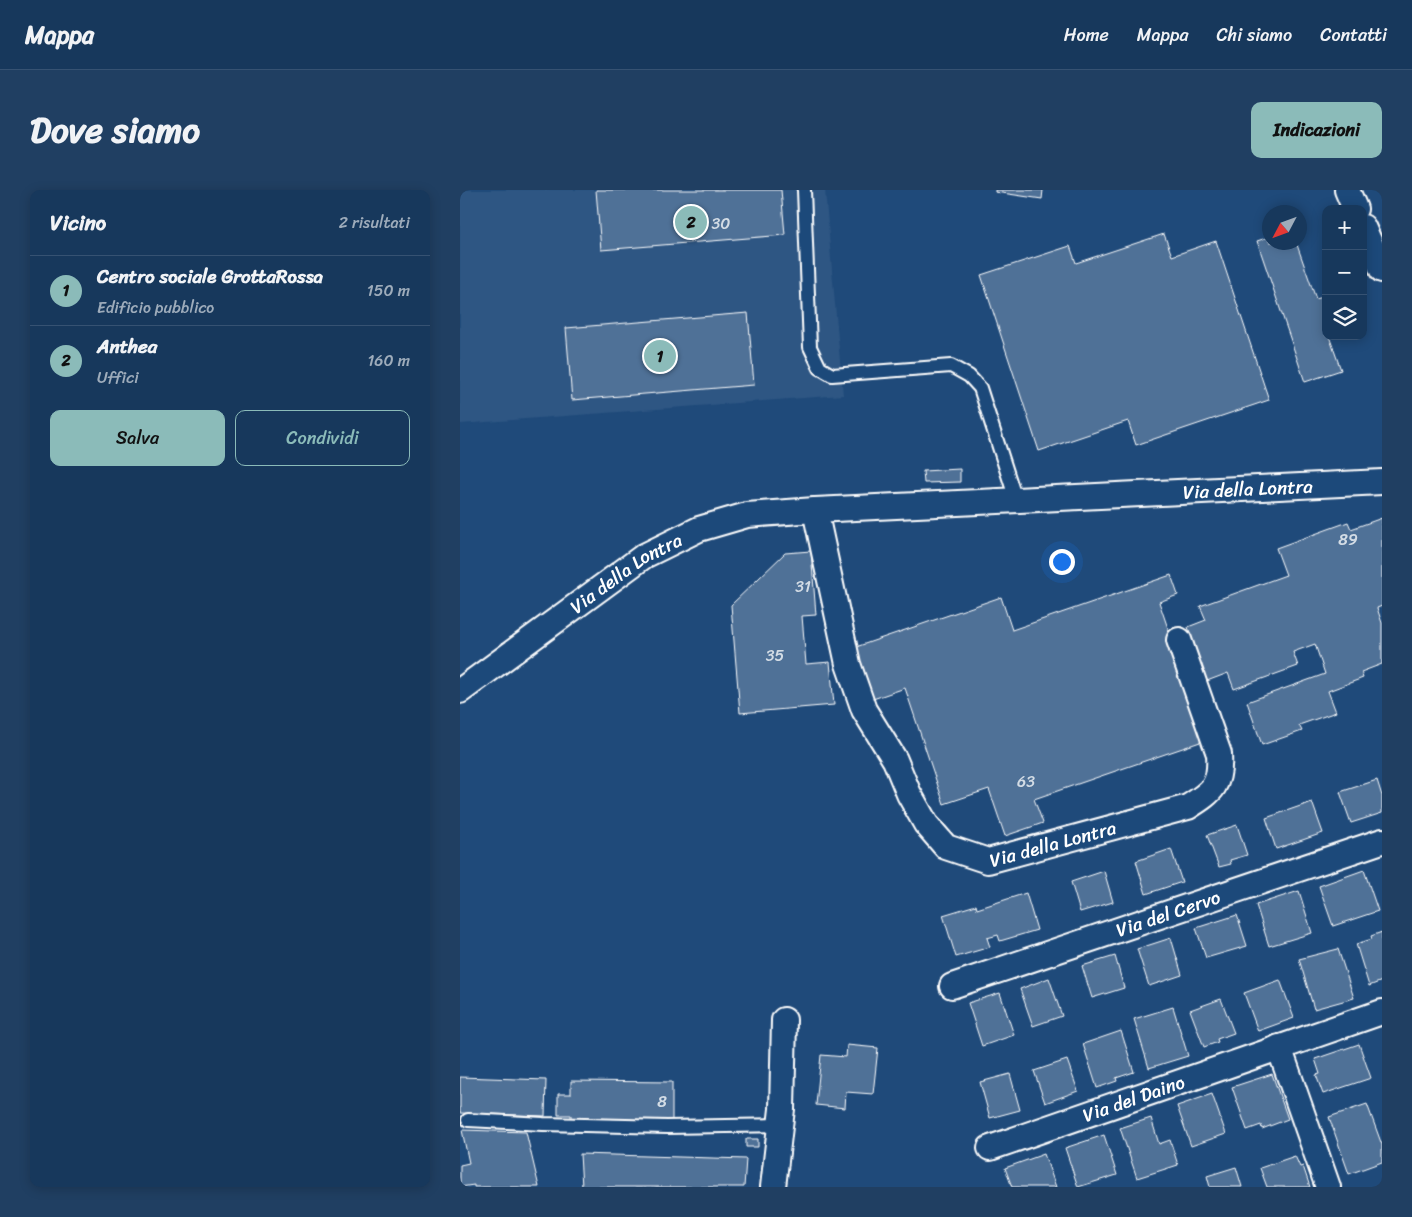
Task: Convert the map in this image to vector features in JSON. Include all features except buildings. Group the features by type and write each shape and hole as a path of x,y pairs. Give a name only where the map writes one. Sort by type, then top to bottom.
{"street":[{"path":"1347,190 1353,205"},
{"path":"1367,236 1382,270"},
{"name":"Via della Lontra","path":"460,691 644,556 698,529 747,515 1382,482"},
{"name":"Via della Lontra","path":"815,510 848,664 864,710 895,760 909,794 926,824 946,846 954,850 988,861 1188,806 1204,798 1216,785 1221,771 1220,754 1179,640"},
{"name":"Via del Cervo","path":"952,986 1382,840"},
{"name":"Via del Daino","path":"990,1148 1382,1012"},
{"path":"773,1187 782,1109 784,1020"},
{"path":"1279,1047 1328,1187"}],"lane":[{"path":"804,190 810,347 820,368 832,375 951,366 969,376 980,388 1016,500"},
{"path":"468,1120 667,1127 780,1125"}],"shaded area":[{"path":"460,190 825,190 843,395 460,424"}],"place":[{"name":"Anthea","path":"691,222"},
{"name":"Centro sociale GrottaRossa","path":"660,356"}]}
